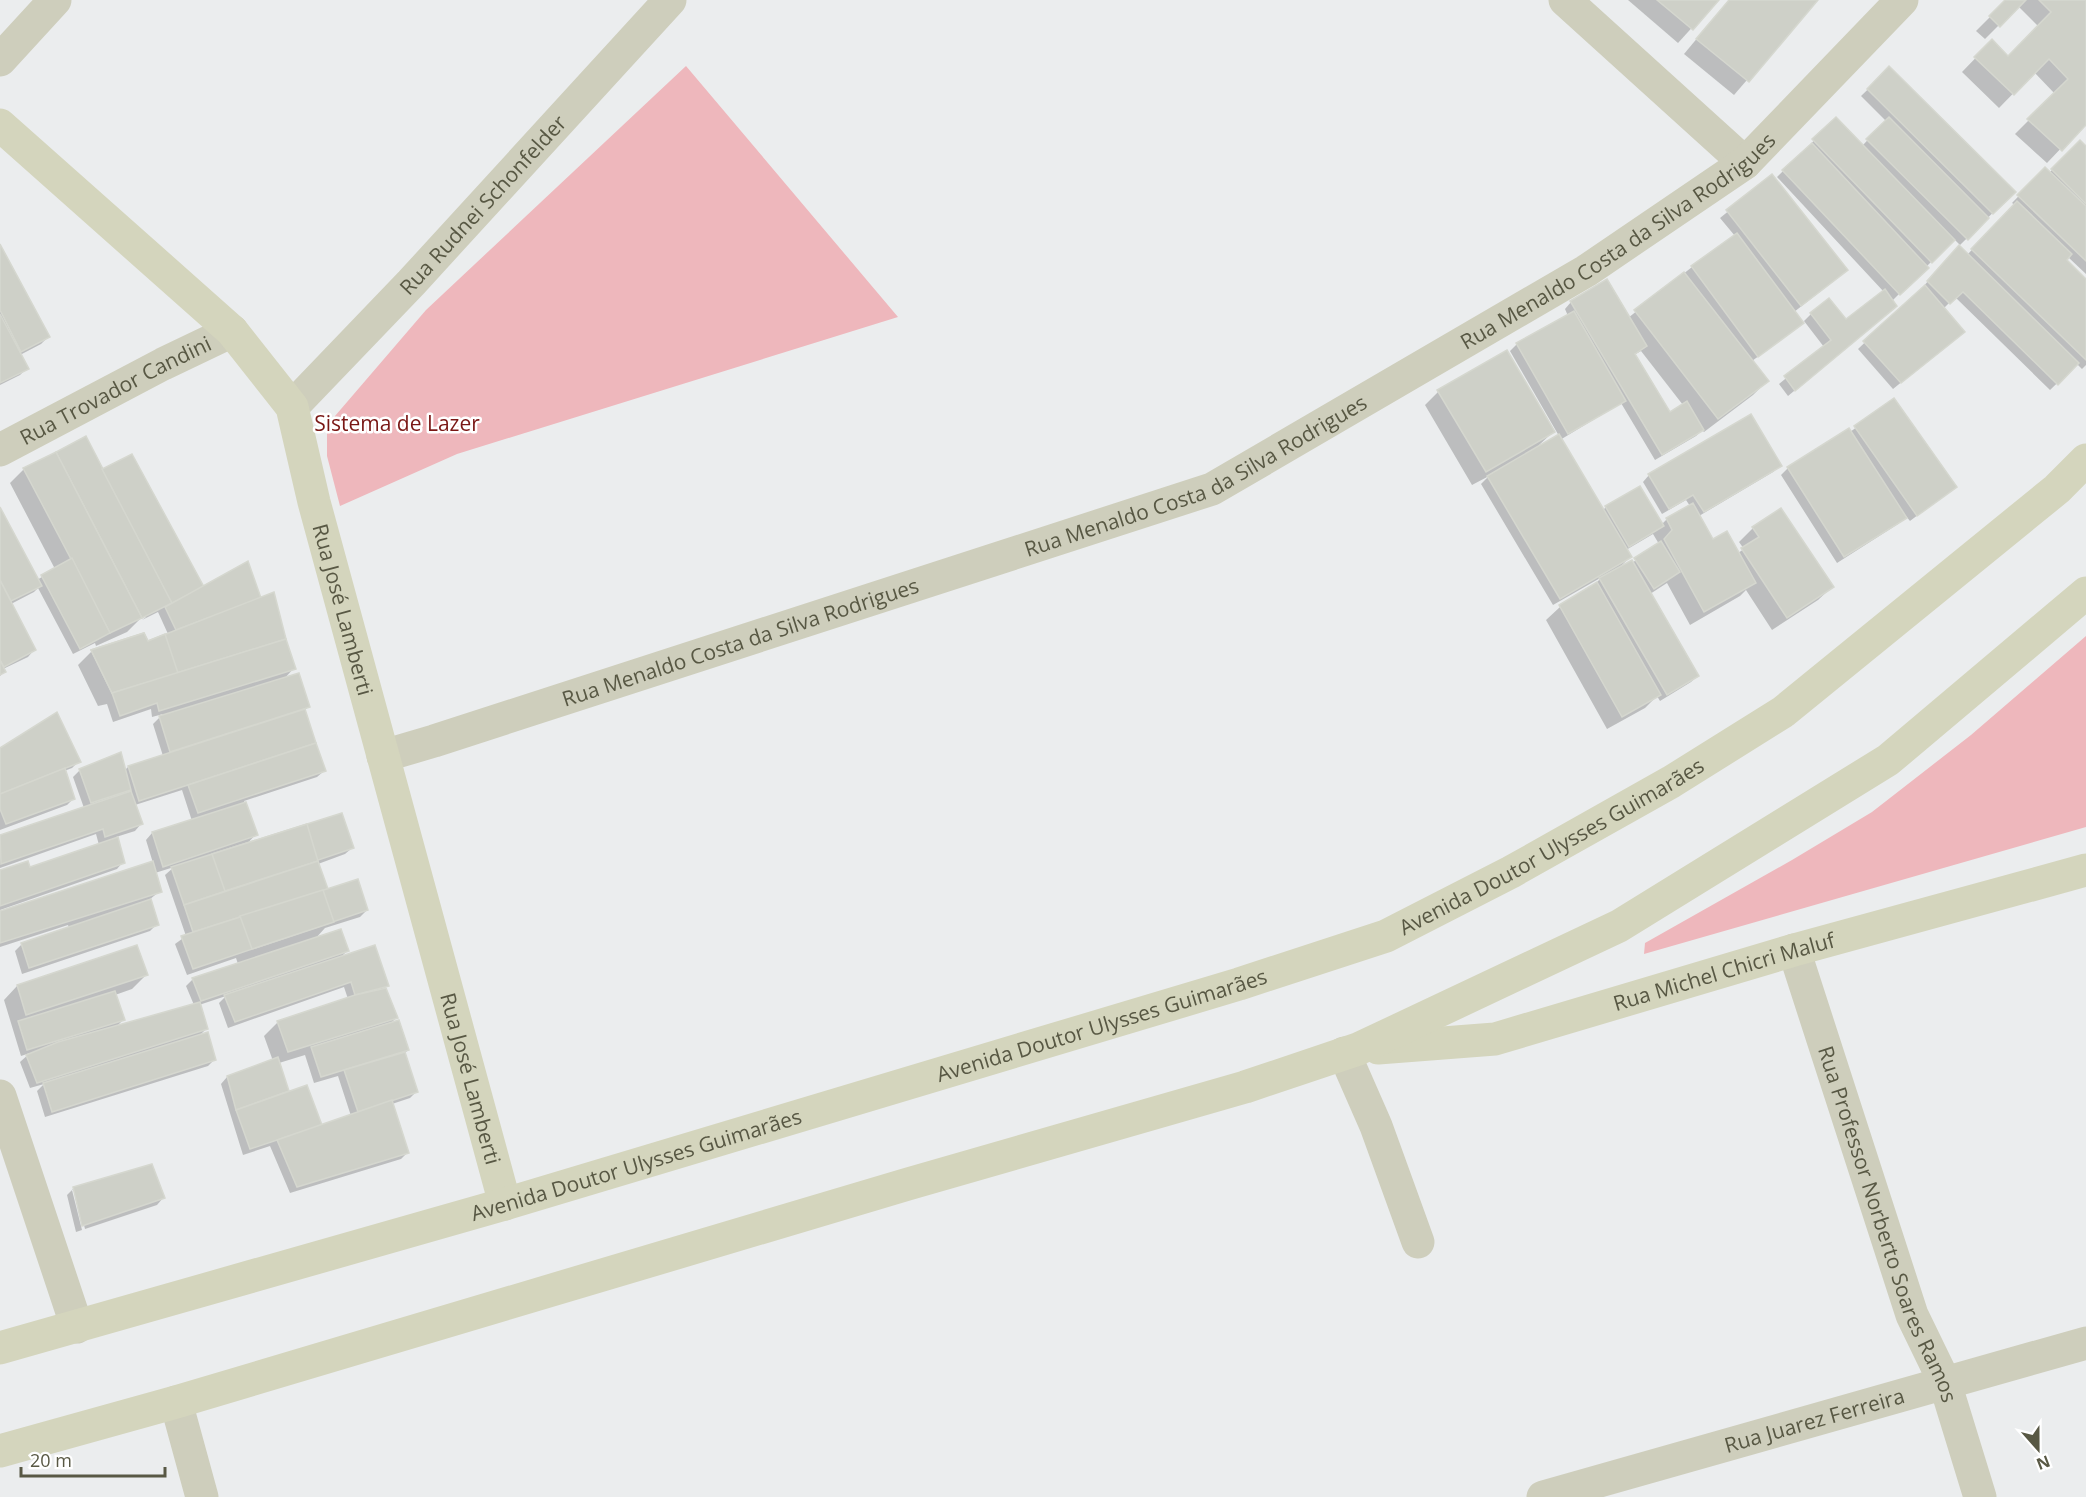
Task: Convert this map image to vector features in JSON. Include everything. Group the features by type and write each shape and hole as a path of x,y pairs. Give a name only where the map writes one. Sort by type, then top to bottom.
{"main road":[{"name":"Rua José Lamberti","path":"0,125 232,331 292,407 314,502 505,1204"},
{"name":"Avenida Doutor Ulysses Guimarães","path":"0,1348 77,1328 505,1204 1239,984 1386,936 1511,872 1671,782 1783,712 2048,497 2086,460"},
{"path":"0,1451 176,1402 885,1190 1245,1087 1351,1051 1619,926 1888,760 2086,593"},
{"name":"Rua Michel Chicri Maluf","path":"1351,1051 1495,1039 1794,950 2086,870"}],"street":[{"path":"0,60 56,0"},
{"name":"Rua Rudnei Schonfelder","path":"292,407 411,283 670,0"},
{"path":"1565,0 1745,163"},
{"name":"Rua Menaldo Costa da Silva Rodrigues","path":"383,756 1212,489 1586,271 1745,163 1902,0"},
{"name":"Rua Trovador Candini","path":"0,450 163,364 232,331"},
{"name":"Rua Professor Norberto Soares Ramos","path":"1794,950 1912,1315 1945,1383 1980,1497"},
{"path":"1351,1051 1418,1242"},
{"path":"0,1096 77,1328"},
{"name":"Rua Juarez Ferreira","path":"1543,1497 2086,1343"},
{"path":"176,1402 202,1497"}],"green space":[{"name":"Sistema de Lazer","path":"686,66 898,317 457,454 340,506 327,456 327,433 335,416 426,310"},
{"path":"2086,636 2086,827 1644,954 1645,943 1872,812 1971,735"}],"building":[{"path":"1657,0 1719,0 1693,30"},
{"path":"1729,0 1818,0 1749,82 1696,39"},
{"path":"2005,0 2026,0 2000,27 1989,16"},
{"path":"2039,0 2086,0 2086,125 2062,151 2027,119 2068,79 2049,59 2014,95 1974,57 1992,39 2008,56 2051,12"},
{"path":"1889,66 2016,192 1993,214 1867,89"},
{"path":"1836,117 1955,240 1932,263 1812,139"},
{"path":"1889,117 1989,218 1968,240 1866,139"},
{"path":"2080,140 2086,146 2086,204 2051,169"},
{"path":"1812,143 1929,268 1900,295 1782,170"},
{"path":"2045,167 2086,206 2086,261 2017,195"},
{"path":"1772,174 1848,270 1801,306 1726,210"},
{"path":"2017,201 2072,254 2067,260 2086,279 2086,360 1971,249"},
{"path":"1737,233 1804,323 1758,357 1691,266"},
{"path":"0,244 50,337 21,352 0,310"},
{"path":"1959,245 2079,363 2058,385 1963,292 1950,304 1927,281"},
{"path":"1684,272 1769,381 1718,419 1634,310"},
{"path":"1607,279 1647,346 1635,354 1670,412 1687,401 1704,430 1662,455 1570,301"},
{"path":"1925,285 1965,332 1901,383 1863,341"},
{"path":"1885,289 1897,306 1795,391 1784,376 1831,340 1810,313 1829,298 1846,319"},
{"path":"1574,311 1626,401 1568,434 1516,343"},
{"path":"0,314 29,369 0,383"},
{"path":"1507,350 1555,432 1486,472 1437,390"},
{"path":"1894,398 1957,487 1917,516 1854,426"},
{"path":"1751,414 1782,466 1704,512 1693,495 1669,509 1648,474"},
{"path":"1849,428 1907,518 1844,557 1787,467"},
{"path":"1559,434 1632,557 1560,599 1487,476"},
{"path":"86,436 172,603 142,618 56,452"},
{"path":"56,452 142,618 110,633 23,468"},
{"path":"132,454 204,587 172,603 102,469"},
{"path":"1640,486 1664,526 1629,547 1605,506"},
{"path":"1693,503 1713,539 1727,531 1756,583 1704,612 1664,539 1672,530 1666,518"},
{"path":"0,507 42,586 11,601 0,580"},
{"path":"1781,508 1834,587 1787,618 1741,548 1759,537 1752,527"},
{"path":"1661,541 1680,572 1654,589 1634,558"},
{"path":"72,558 110,633 80,649 41,575"},
{"path":"1632,560 1699,676 1667,695 1599,578"},
{"path":"248,561 261,598 176,630 165,607"},
{"path":"0,580 36,650 4,667 0,660"},
{"path":"1597,582 1661,695 1622,717 1559,605"},
{"path":"274,592 286,639 112,693 91,650 144,633 148,641"},
{"path":"144,633 148,641 165,634 178,673 112,693 91,650"},
{"path":"286,639 296,669 159,711 157,703 120,716 112,693"},
{"path":"0,660 6,672 0,675"},
{"path":"299,673 310,707 170,752 159,716"},
{"path":"305,709 316,743 139,801 128,766"},
{"path":"57,712 81,762 0,794 0,748"},
{"path":"316,743 326,771 198,813 188,785"},
{"path":"121,752 131,790 91,803 79,769"},
{"path":"65,768 75,799 6,824 0,809 0,794"},
{"path":"131,791 143,824 105,837 103,829 1,864 0,835"},
{"path":"246,802 258,835 163,867 152,832"},
{"path":"342,813 354,848 184,905 171,867"},
{"path":"307,824 318,861 225,891 212,854"},
{"path":"118,837 125,863 0,906 0,870 28,861 30,867"},
{"path":"153,861 162,892 0,943 0,911"},
{"path":"318,861 328,889 193,932 184,905"},
{"path":"358,879 368,910 193,969 181,936"},
{"path":"323,890 334,922 252,949 240,916"},
{"path":"151,899 159,925 29,968 21,943"},
{"path":"341,929 349,951 201,1001 192,978"},
{"path":"137,945 148,975 26,1015 17,985"},
{"path":"375,945 389,986 355,995 351,982 235,1022 224,995"},
{"path":"386,988 398,1018 288,1052 277,1021 355,995"},
{"path":"115,991 125,1020 27,1050 18,1021"},
{"path":"200,1002 208,1029 37,1083 26,1055 58,1042"},
{"path":"399,1020 409,1050 321,1077 311,1047"},
{"path":"208,1032 216,1060 52,1112 43,1083"},
{"path":"405,1052 418,1092 358,1112 344,1070"},
{"path":"278,1057 289,1091 236,1110 227,1076"},
{"path":"307,1085 322,1125 250,1149 236,1110"},
{"path":"392,1100 409,1153 297,1187 277,1140"},
{"path":"152,1164 165,1198 82,1226 73,1187"}]}
